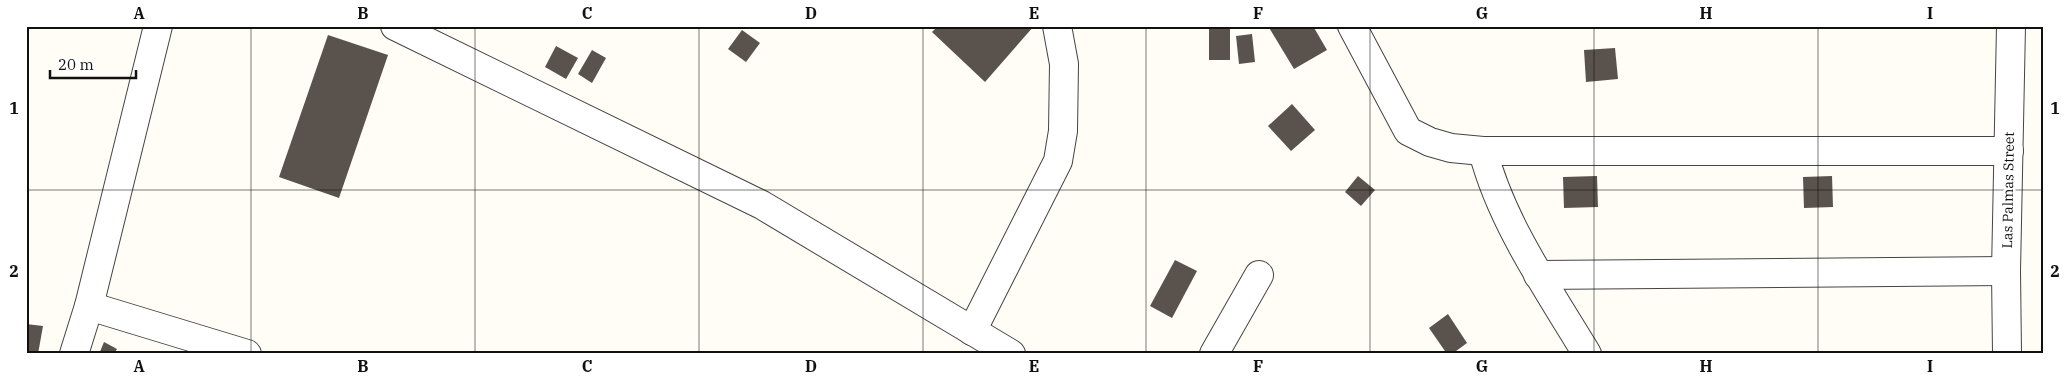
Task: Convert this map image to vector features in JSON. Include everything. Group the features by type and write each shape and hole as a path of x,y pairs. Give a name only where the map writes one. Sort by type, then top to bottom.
{"street":[{"path":"74,354 89,306 158,26"},
{"path":"395,26 762,205 1011,354"},
{"path":"972,331 1058,161 1062,131 1064,64 1057,26"},
{"path":"1352,26 1408,131 1430,142 1452,148 1483,151 2009,151"},
{"name":"Las Palmas Street","path":"2007,354 2006,271 2011,26"},
{"path":"1483,151 1488,171 1499,197 1538,275 1587,354"},
{"path":"1538,275 2006,271"},
{"path":"1214,354 1259,275"},
{"path":"89,306 247,354"}],"building":[{"path":"938,26 1034,26 985,82 932,32"},
{"path":"1268,26 1313,26 1327,50 1294,69"},
{"path":"1209,29 1230,29 1230,60 1209,60"},
{"path":"742,30 760,43 746,62 728,49"},
{"path":"1252,34 1255,62 1239,64 1236,36"},
{"path":"328,35 388,55 339,198 279,177"},
{"path":"556,46 578,58 566,79 545,67"},
{"path":"1615,48 1618,79 1586,82 1584,50"},
{"path":"592,50 606,58 592,83 578,74"},
{"path":"1292,104 1315,130 1291,151 1268,126"},
{"path":"1358,176 1375,190 1361,206 1345,192"},
{"path":"1597,176 1598,207 1564,208 1563,177"},
{"path":"1832,176 1833,207 1804,208 1803,177"},
{"path":"1175,260 1197,271 1172,318 1150,306"},
{"path":"1448,314 1467,343 1452,354 1447,354 1429,328"},
{"path":"26,324 43,326 38,354 26,354"},
{"path":"104,342 117,349 114,354 99,354"}]}
